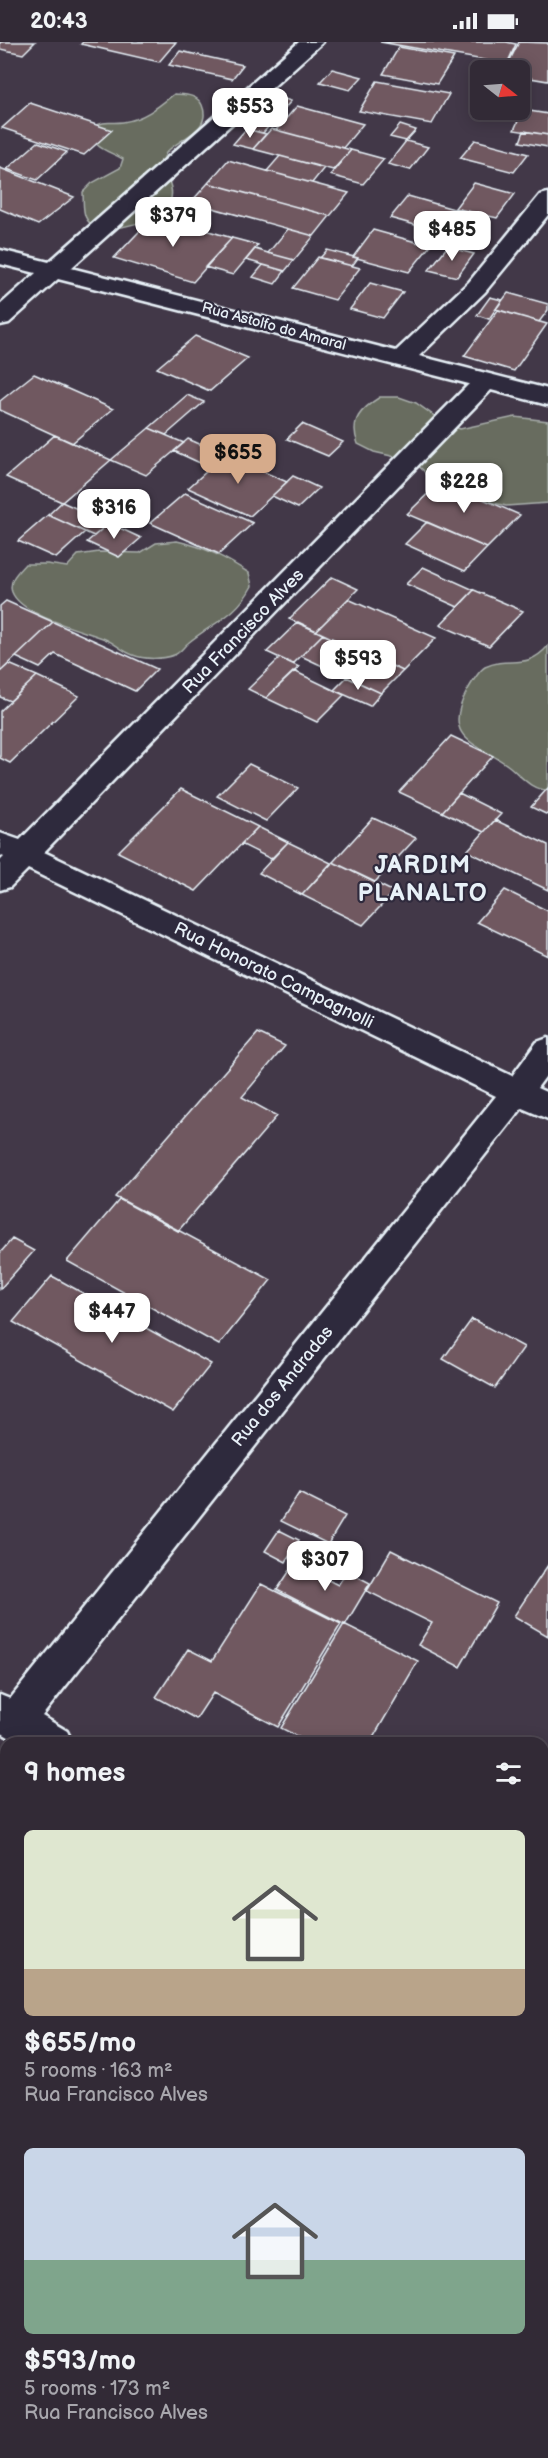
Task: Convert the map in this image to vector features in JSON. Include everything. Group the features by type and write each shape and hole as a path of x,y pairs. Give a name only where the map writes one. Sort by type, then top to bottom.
{"street":[{"path":"0,318 312,42"},
{"path":"402,359 477,287 548,200"},
{"name":"Rua Astolfo do Amaral","path":"0,257 56,269 548,397"},
{"name":"Rua Francisco Alves","path":"0,879 12,849 486,381"},
{"name":"Rua Honorato Campagnolli","path":"12,849 548,1107"},
{"name":"Rua dos Andradas","path":"8,1717 517,1092 548,1050"},
{"path":"8,1717 43,1737"}],"green space":[{"path":"174,94 190,96 200,101 204,114 199,128 171,148 164,157 164,166 171,188 171,199 166,208 146,221 99,230 86,218 83,192 92,183 120,168 123,159 97,145 91,128 104,123 138,118"},
{"path":"380,397 399,397 416,403 443,422 460,429 515,417 548,421 548,503 506,506 448,491 432,484 424,471 413,461 374,452 358,444 355,428 358,416"},
{"path":"177,541 206,550 249,573 252,586 231,613 174,655 148,658 129,654 105,639 40,615 18,601 12,592 11,584 25,564 67,567 78,555 99,552 140,553 156,543"},
{"path":"548,646 548,790 532,785 510,767 477,747 461,732 458,722 459,709 466,693 482,669 502,662 532,659"}],"building":[{"path":"0,42 35,42 23,54 0,49"},
{"path":"83,42 176,42 159,62 81,44"},
{"path":"380,42 506,42 516,44 509,60 484,60"},
{"path":"519,42 548,43 548,81 530,78 530,60 510,60"},
{"path":"399,47 454,57 437,84 383,74"},
{"path":"180,51 243,65 232,79 169,65"},
{"path":"332,69 362,77 350,90 320,82"},
{"path":"377,81 449,94 432,124 359,111"},
{"path":"275,96 291,101 263,133 246,129"},
{"path":"30,103 112,130 84,155 2,128"},
{"path":"297,106 363,124 343,148 276,130"},
{"path":"530,111 548,114 548,135 514,130 518,120 530,120"},
{"path":"400,125 416,130 406,141 390,137"},
{"path":"246,129 266,134 253,149 233,144"},
{"path":"271,129 351,150 333,170 253,149"},
{"path":"524,131 548,135 548,147 520,142"},
{"path":"475,140 528,154 514,172 460,158"},
{"path":"406,141 428,147 410,170 388,164"},
{"path":"38,142 67,152 37,180 7,169"},
{"path":"351,150 384,159 363,184 330,175"},
{"path":"280,156 324,168 312,183 267,171"},
{"path":"228,160 349,193 330,216 208,183"},
{"path":"0,168 74,197 38,225 0,209"},
{"path":"208,183 330,216 314,236 191,202"},
{"path":"474,183 515,194 497,218 455,208"},
{"path":"408,196 464,212 447,234 390,218"},
{"path":"155,215 232,238 193,282 114,258"},
{"path":"288,229 314,236 294,260 268,253"},
{"path":"373,230 430,246 409,272 353,257"},
{"path":"232,238 258,245 233,275 205,267"},
{"path":"447,247 474,254 457,277 429,270"},
{"path":"255,249 294,260 285,271 246,260"},
{"path":"327,250 358,258 352,266 320,258"},
{"path":"318,257 360,268 335,300 293,288"},
{"path":"263,265 285,271 275,284 253,277"},
{"path":"370,283 403,292 383,318 350,309"},
{"path":"508,293 548,304 548,310 539,322 496,309"},
{"path":"490,297 502,300 489,319 477,315"},
{"path":"498,310 547,324 514,371 464,356"},
{"path":"195,336 248,358 210,391 157,368"},
{"path":"34,374 113,409 72,443 0,410 0,401"},
{"path":"187,395 204,402 166,435 149,428"},
{"path":"302,424 343,442 328,456 287,439"},
{"path":"149,428 184,443 146,475 111,460"},
{"path":"55,435 111,460 62,502 6,477"},
{"path":"188,439 225,455 211,468 174,451"},
{"path":"225,455 287,482 250,516 188,488"},
{"path":"293,476 319,488 298,508 272,496"},
{"path":"441,481 520,515 487,548 407,514"},
{"path":"185,493 253,523 219,554 150,523"},
{"path":"62,502 109,523 94,536 48,515"},
{"path":"48,515 85,532 56,558 18,541"},
{"path":"427,522 487,548 465,571 405,544"},
{"path":"109,523 141,538 119,557 87,542"},
{"path":"423,567 474,590 458,607 406,584"},
{"path":"332,577 358,589 316,631 289,619"},
{"path":"474,590 523,611 489,646 440,625"},
{"path":"348,599 436,638 403,671 316,631"},
{"path":"6,601 53,622 0,672 0,606"},
{"path":"53,622 157,669 135,691 55,654 40,668 16,657"},
{"path":"298,622 323,634 293,664 267,652"},
{"path":"323,634 403,671 381,693 301,656"},
{"path":"280,658 299,667 266,698 248,689"},
{"path":"9,664 37,676 10,701 0,697 0,672"},
{"path":"294,671 344,695 317,722 266,698"},
{"path":"37,676 79,696 10,763 0,758 0,711"},
{"path":"347,677 381,693 370,706 334,690"},
{"path":"451,736 493,756 442,812 399,792"},
{"path":"249,764 298,788 266,821 217,796"},
{"path":"548,788 548,815 531,807"},
{"path":"181,789 258,827 196,891 118,852"},
{"path":"459,793 501,814 484,832 442,812"},
{"path":"373,818 416,838 375,882 333,862"},
{"path":"495,820 548,845 548,890 467,851"},
{"path":"258,827 288,842 271,859 241,844"},
{"path":"288,842 331,863 302,895 259,873"},
{"path":"333,862 394,892 363,925 302,895"},
{"path":"505,890 548,911 548,956 477,922"},
{"path":"258,1033 285,1046 242,1097 277,1116 178,1231 115,1197"},
{"path":"120,1199 271,1280 219,1345 67,1261"},
{"path":"12,1239 34,1251 0,1289 0,1253"},
{"path":"52,1276 211,1364 173,1412 13,1322"},
{"path":"472,1319 524,1347 495,1388 443,1359"},
{"path":"299,1493 345,1516 328,1544 281,1521"},
{"path":"279,1530 299,1540 286,1562 265,1551"},
{"path":"391,1550 497,1603 460,1667 418,1645 432,1623 367,1591"},
{"path":"295,1563 338,1585 347,1571 370,1583 345,1625 277,1590"},
{"path":"548,1565 548,1636 514,1616"},
{"path":"261,1584 341,1624 278,1727 213,1693 196,1719 156,1697 188,1649 212,1661"},
{"path":"344,1624 418,1661 374,1737 298,1737 281,1728"}],"district":[{"name":"JARDIM PLANALTO","path":"423,879"}]}
